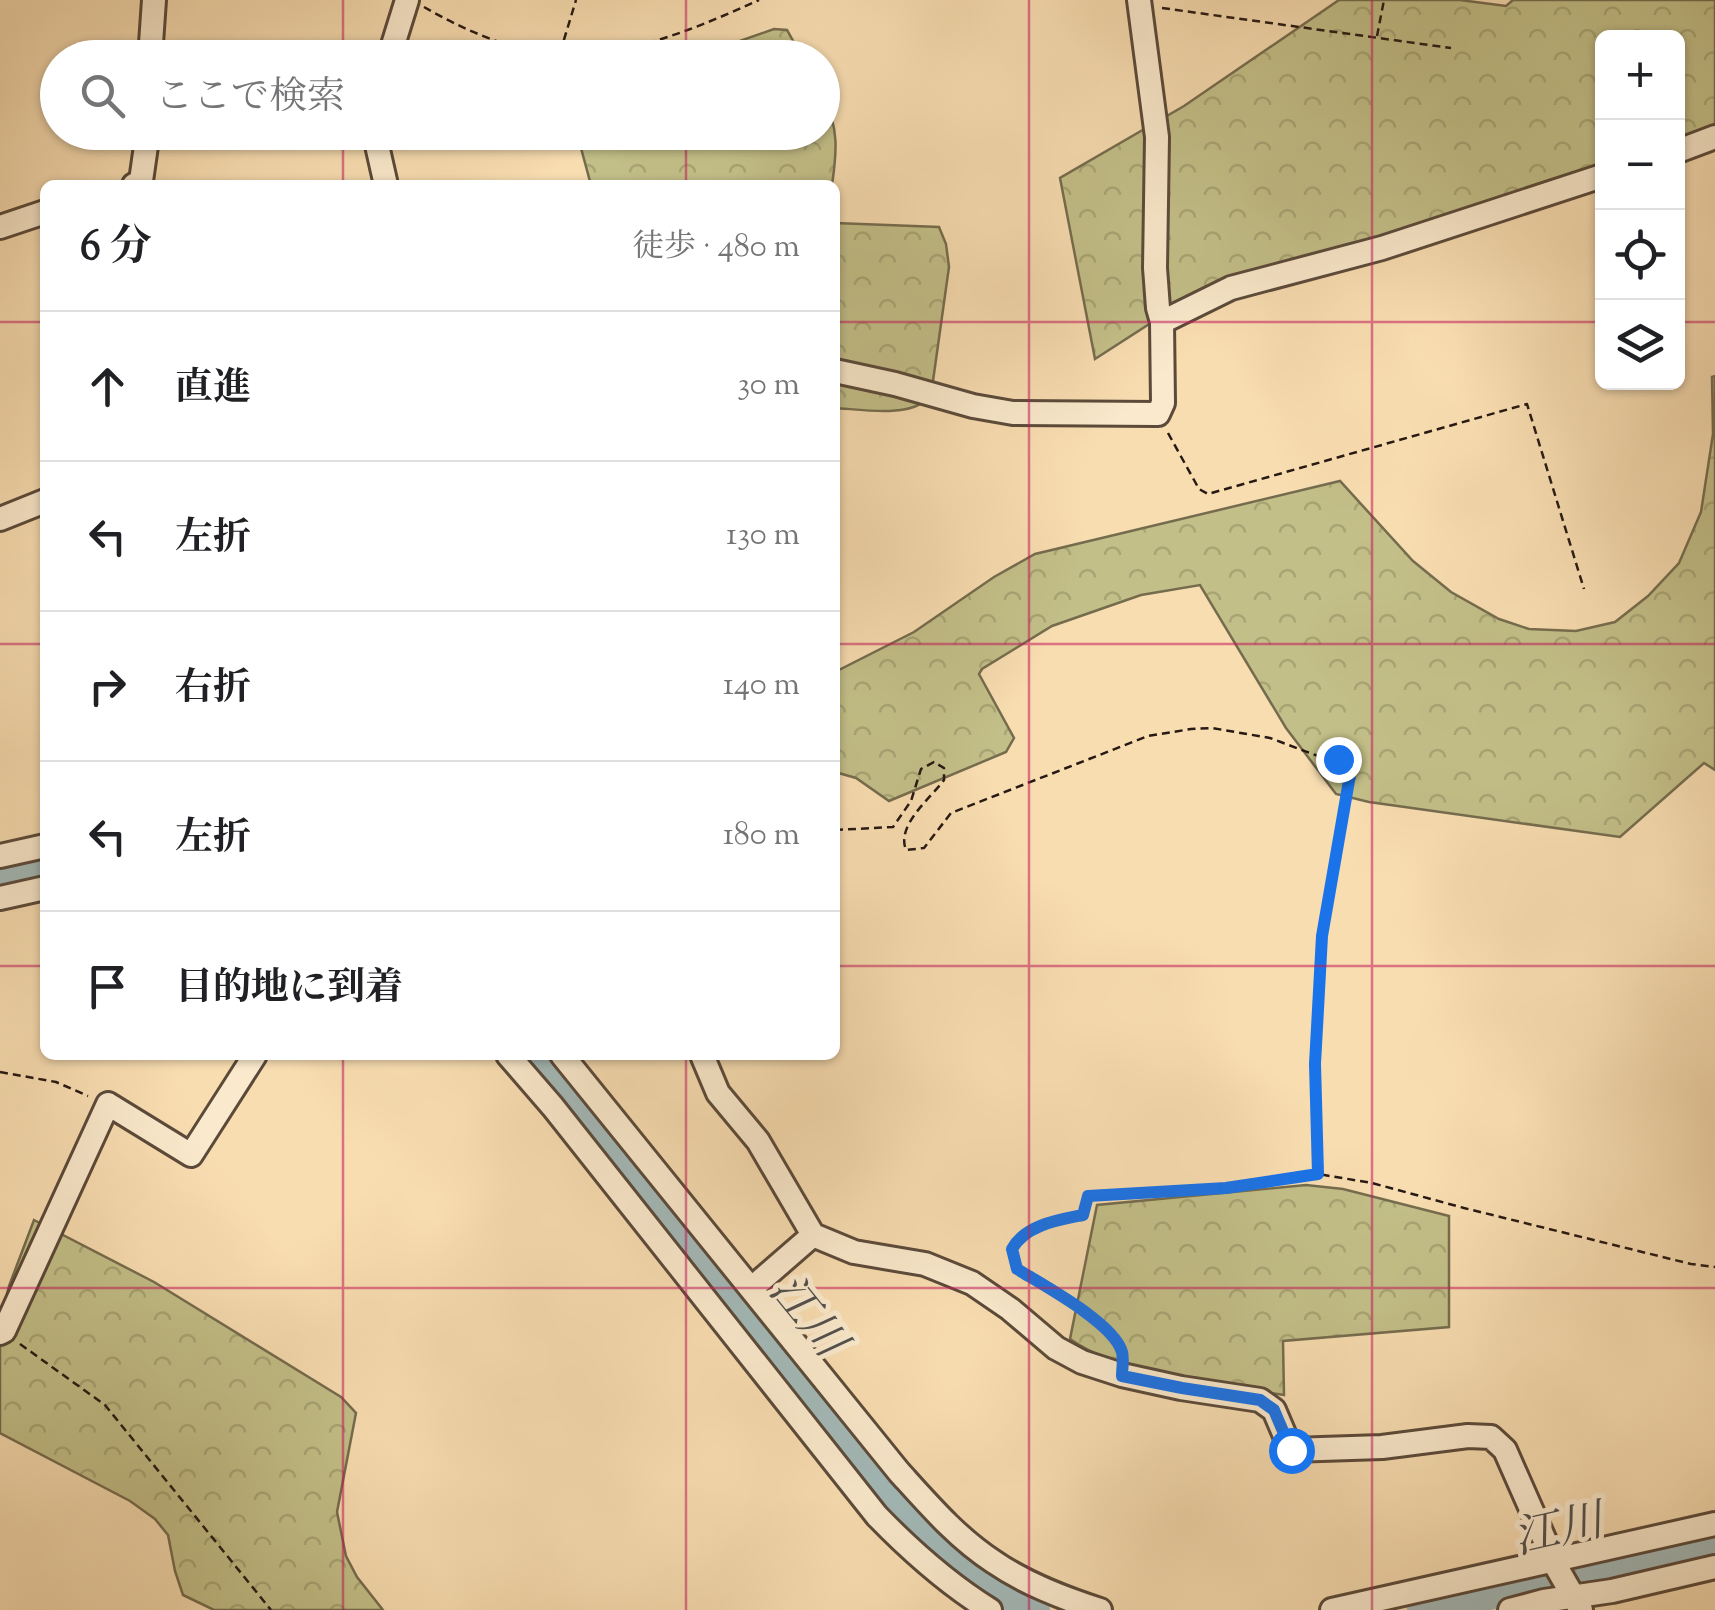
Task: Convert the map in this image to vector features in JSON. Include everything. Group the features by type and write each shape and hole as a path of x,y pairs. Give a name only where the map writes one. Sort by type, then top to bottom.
{"street":[{"path":"151,40 154,0"},
{"path":"398,40 414,2"},
{"path":"840,372 1013,413 1158,414 1163,403 1162,322 1154,268 1157,137 1140,3"},
{"path":"1685,149 1715,138"},
{"path":"141,180 145,150"},
{"path":"378,150 385,180"},
{"path":"1162,322 1232,288 1382,248 1595,178"},
{"path":"0,227 40,214"},
{"path":"0,519 40,503"},
{"path":"0,856 40,847"},
{"path":"0,898 40,889"},
{"path":"2,1332 108,1104 191,1155 252,1060"},
{"path":"512,1060 878,1516 938,1574 990,1610"},
{"path":"566,1060 938,1515 993,1562 1064,1598 1100,1610"},
{"path":"704,1060 718,1093 758,1141 813,1235 854,1252 925,1264 972,1283 1056,1348 1082,1362 1122,1376 1260,1400 1274,1410 1291,1450 1382,1447 1491,1436 1505,1450 1575,1601"},
{"path":"752,1288 813,1235"},
{"path":"1332,1610 1556,1564 1715,1524"},
{"path":"1510,1610 1544,1601 1575,1601 1715,1567"}],"path":[{"path":"564,40 576,0"},
{"path":"657,40 696,28 758,0"},
{"path":"1377,37 1384,0"},
{"path":"414,2 455,25 499,40"},
{"path":"1140,3 1451,48"},
{"path":"1158,414 1199,489 1208,494 1528,404 1584,589"},
{"path":"840,830 893,827 911,802 921,768 934,762 944,768 944,780 904,829 906,850 924,848 951,813 1148,736 1212,728 1270,738 1347,762 1350,775 1322,936 1315,1064 1318,1174"},
{"path":"0,1072 56,1082 108,1104"},
{"path":"1122,1376 1122,1352 1114,1336 1017,1269 1012,1249 1018,1238 1049,1222 1083,1215 1088,1196 1226,1188 1318,1174 1372,1183 1691,1264 1715,1266"},
{"path":"2,1332 105,1405 271,1610"}],"green space":[{"path":"1339,0 1460,0 1506,6 1513,0 1715,0 1715,128 1685,139 1685,30 1595,30 1595,169 1168,312 1095,359 1060,178 1184,106"},
{"path":"774,29 787,30 793,40 743,40"},
{"path":"582,150 835,150 833,180 590,180"},
{"path":"840,223 939,227 949,267 932,388 915,407 880,411 840,408"},
{"path":"1715,376 1715,770 1704,763 1620,837 1336,794 1286,728 1200,585 1141,595 1052,626 982,669 979,674 1014,738 1006,752 889,801 856,778 840,773 840,669 914,632 994,577 1035,554 1340,481 1413,561 1451,592 1499,619 1529,629 1576,631 1615,622 1648,596 1679,563 1701,512 1713,434"},
{"path":"1306,1185 1343,1189 1449,1216 1449,1327 1283,1341 1284,1395 1145,1372 1070,1339 1097,1205"},
{"path":"34,1220 154,1282 341,1397 356,1413 337,1512 346,1556 383,1610 214,1610 183,1595 168,1535 155,1519 130,1501 0,1433 0,1323 9,1286"}],"waterway":[{"name":"江川","path":"0,877 40,869"},
{"name":"江川","path":"536,1060 915,1524 986,1583 1035,1610"},
{"name":"江川","path":"1422,1610 1715,1544"}],"route":[{"path":"1291,1450 1274,1410 1260,1400 1122,1376 1122,1352 1114,1336 1017,1269 1012,1249 1018,1238 1049,1222 1083,1215 1088,1196 1226,1188 1318,1174 1315,1064 1322,936 1350,775 1347,762 1338,759"}]}
